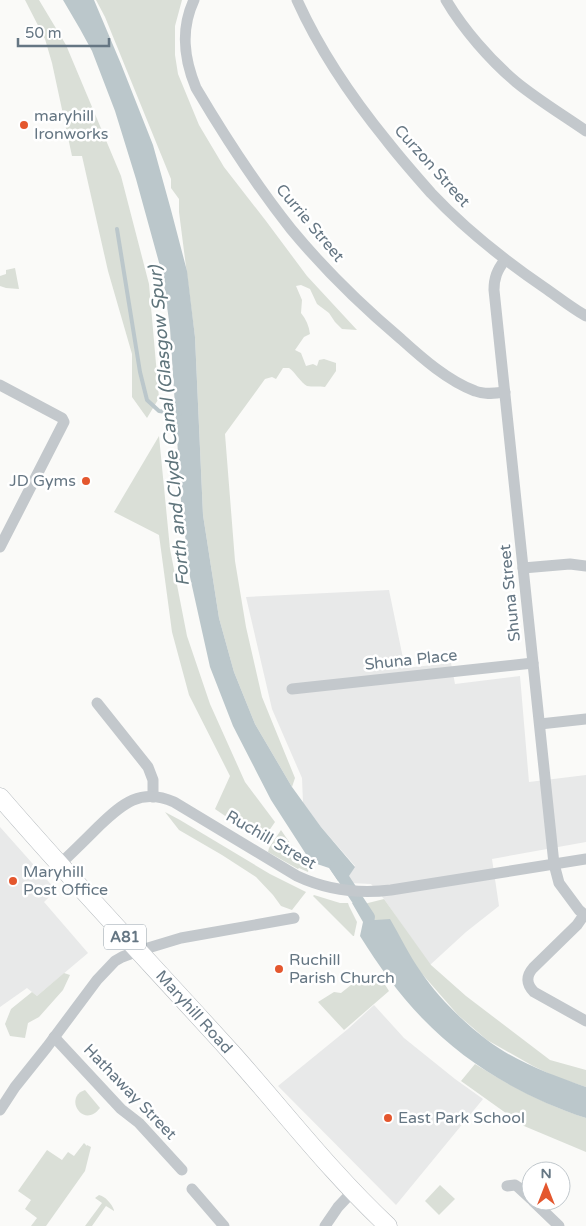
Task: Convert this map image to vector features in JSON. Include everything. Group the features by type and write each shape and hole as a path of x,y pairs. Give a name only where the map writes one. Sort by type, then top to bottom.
{"main road":[{"name":"Maryhill Road","path":"0,797 353,1191 388,1226"}],"street":[{"name":"Currie Street","path":"194,0 187,20 185,44 192,80 224,135 279,214 343,286 375,317 426,361 458,383 476,392 505,392"},
{"name":"Curzon Street","path":"297,0 319,42 367,117 431,193 505,260 586,316"},
{"path":"446,0 466,28 502,69 538,98 586,131"},
{"name":"Shuna Street","path":"505,260 499,267 496,275 494,290 554,864 559,882 585,916"},
{"path":"0,385 62,418 64,422 0,547"},
{"path":"523,568 570,564 586,566"},
{"name":"Shuna Place","path":"292,689 533,663"},
{"path":"60,864 118,808 137,798 153,796 153,780 148,767 97,703"},
{"path":"540,724 586,719"},
{"name":"Ruchill Street","path":"153,796 168,800 182,807 279,866 310,882 348,891 378,892 397,890 586,859"},
{"path":"585,916 532,968 527,980 529,987 534,992 586,1021"},
{"path":"0,1110 15,1087 90,988 115,961 138,951 181,938 294,918"},
{"name":"Hathaway Street","path":"54,1037 121,1110 139,1123 182,1170"},
{"path":"507,1186 514,1185 521,1190"},
{"path":"192,1189 224,1226"},
{"path":"324,1226 353,1191"},
{"path":"543,1211 559,1226"}],"shaded area":[{"path":"25,0 39,0 66,45 121,176 149,284 159,398 147,418 132,397 132,354 108,271 82,156 72,156 45,39"},
{"path":"63,0 94,0 153,145 187,271 195,337 203,515 219,618 234,672 255,724 292,787 321,827 355,867 347,879 338,881 329,868 311,862 271,800 233,726 210,667 190,577 181,501 170,328 163,277 115,111 92,51"},
{"path":"96,0 182,0 175,26 175,55 178,74 199,125 224,167 307,276 357,330 342,329 329,313 317,304 310,289 301,285 296,286 302,300 301,313 307,323 310,334 304,337 295,350 301,353 306,366 313,364 317,366 319,360 324,359 336,363 336,371 325,387 307,386 289,368 283,368 276,379 272,377 265,379 225,434 235,561 246,627 262,697 295,778 292,787 255,724 234,672 219,618 203,515 195,337 179,199 171,188 171,179 105,17"},
{"path":"15,268 19,289 0,286 0,276 6,274 6,270"},
{"path":"159,436 170,549 187,636 210,704 245,782 275,822 262,841 215,809 230,776 189,695 172,632 159,535 114,512"},
{"path":"389,590 405,668 451,663 455,684 520,676 529,782 586,775 586,842 492,859 499,906 466,932 430,965 384,899 371,884 350,883 347,879 355,866 303,803 302,778 272,709 246,597"},
{"path":"165,812 270,874 306,892 292,910 281,906 256,877 179,830"},
{"path":"0,827 56,890 44,902 88,953 37,996 27,988 0,1007"},
{"path":"281,830 309,867 308,872 298,869 268,852"},
{"path":"313,896 340,903 348,903 357,922 354,936"},
{"path":"384,899 431,965 466,996 550,1060 586,1070 586,1087 556,1077 533,1066 487,1040 458,1015 375,920 364,904"},
{"path":"352,903 364,904 375,920 390,919 417,966 435,990 460,1017 487,1040 510,1055 547,1073 586,1087 586,1118 541,1101 519,1090 478,1065 439,1035 405,999 374,958 360,936 363,922"},
{"path":"64,973 70,975 63,990 39,1017 28,1023 25,1038 10,1036 5,1024 11,1009 32,992 37,996"},
{"path":"361,977 372,979 380,977 389,991 344,1030 318,1002 334,992 341,993"},
{"name":"East Park School","path":"374,1005 404,1038 483,1099 396,1205 278,1086 348,1029"},
{"path":"475,1064 529,1094 586,1118 586,1152 524,1126 461,1081"},
{"path":"85,1090 100,1108 94,1114 82,1114 76,1105 76,1099 79,1094"},
{"path":"84,1143 86,1146 91,1147 85,1171 46,1226 31,1226 37,1218 25,1209 31,1200 18,1191 47,1150 62,1160 68,1152 74,1156"},
{"path":"440,1185 455,1199 439,1215 425,1201"},
{"path":"99,1195 112,1205 114,1211 106,1206 92,1226 85,1226 102,1203 95,1198"}],"waterway":[{"path":"117,229 140,372 147,400 159,411 180,414"},
{"name":"Forth and Clyde Canal (Glasgow Spur)","path":"336,867 369,917"}],"place":[{"name":"maryhill Ironworks","path":"24,125"},
{"name":"JD Gyms","path":"86,481"},
{"name":"Maryhill Post Office","path":"13,881"},
{"name":"Ruchill Parish Church","path":"279,969"},
{"name":"East Park School","path":"388,1118"}]}
